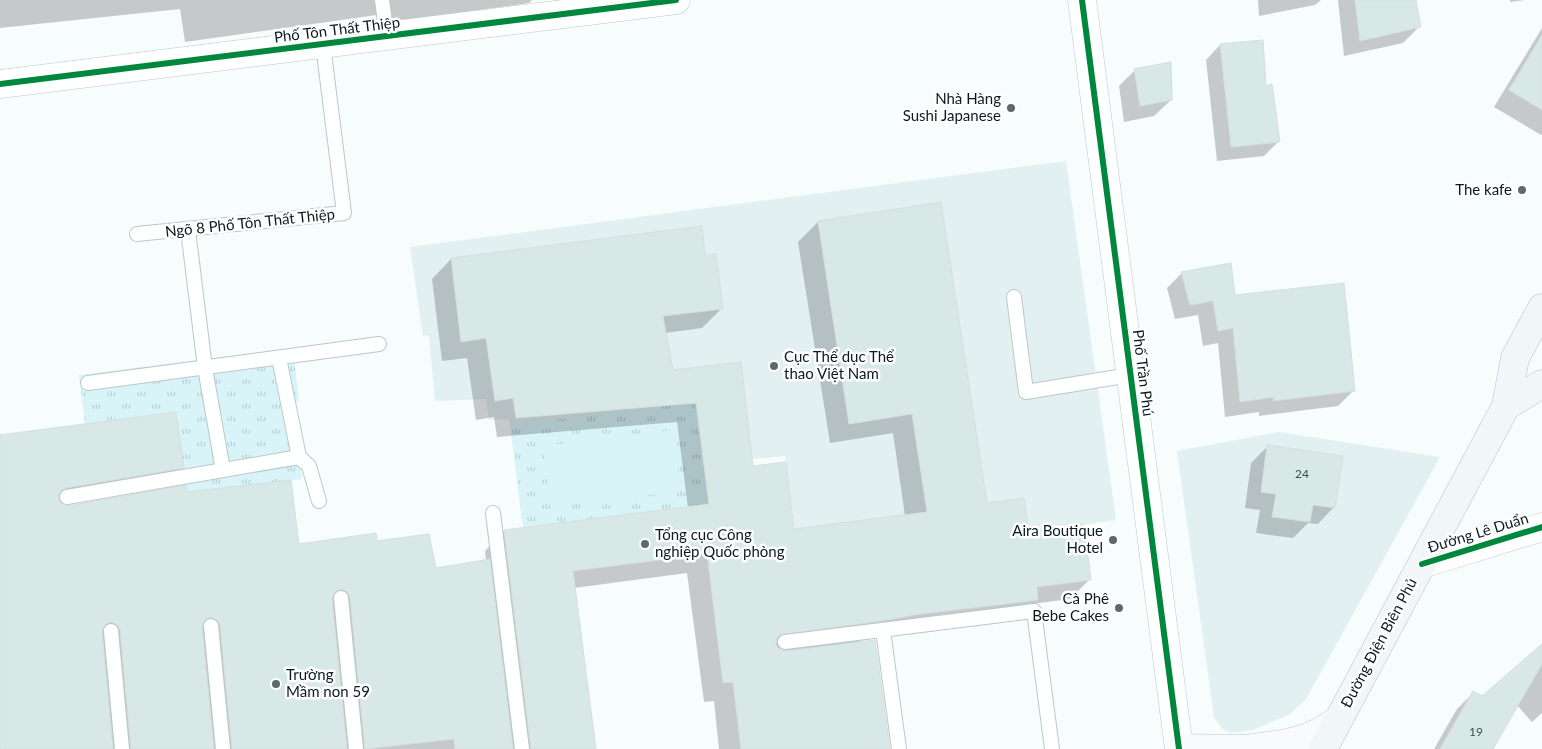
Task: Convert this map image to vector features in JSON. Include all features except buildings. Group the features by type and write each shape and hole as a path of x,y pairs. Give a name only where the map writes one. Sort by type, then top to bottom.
{"main road":[{"name":"Đường Điện Biên Phủ","path":"1323,749 1506,406 1515,358 1542,308"},
{"path":"1506,406 1542,384"},
{"path":"1179,748 1242,749 1295,743 1325,730 1338,720"}],"street":[{"name":"Phố Tôn Thất Thiệp","path":"0,84 387,37 589,6 676,0"},
{"name":"Phố Trần Phú","path":"1082,0 1179,748"},
{"name":"Đường Lê Duẩn","path":"1422,564 1542,527"}],"lane":[{"path":"382,0 387,37"},
{"name":"Ngõ 8 Phố Tôn Thất Thiệp","path":"137,234 344,214 323,45"},
{"path":"188,230 205,368 223,470"},
{"path":"1014,297 1026,392 1130,375"},
{"path":"88,383 379,344"},
{"path":"280,358 299,457 309,466 319,501"},
{"path":"67,496 299,457"},
{"path":"493,513 522,749"},
{"path":"341,598 356,749"},
{"path":"785,642 1034,611 1052,749"},
{"path":"211,626 222,749"},
{"path":"883,630 899,749"},
{"path":"111,631 122,749"}],"shaded area":[{"path":"1066,161 1116,520 1029,532 1024,498 795,530 785,456 752,459 741,363 673,371 677,405 510,425 509,419 489,420 486,399 435,401 429,335 423,336 410,247"},
{"path":"1279,432 1440,457 1306,699 1290,714 1253,730 1231,733 1222,729 1214,717 1177,451"}],"green space":[{"path":"293,348 299,401 292,402 302,479 187,493 176,412 85,424 79,375"},
{"path":"696,402 709,504 523,528 510,425"},
{"path":"674,430 681,491 550,506 543,446"}],"cycle path":[{"path":"0,84 676,0"},
{"path":"1082,0 1179,749"},
{"path":"1422,564 1542,527"}],"place":[{"name":"Nhà Hàng Sushi Japanese","path":"1011,108"},
{"name":"The kafe","path":"1522,190"},
{"name":"Cục Thể dục Thể thao Việt Nam","path":"774,366"},
{"name":"Aira Boutique Hotel","path":"1113,540"},
{"name":"Tổng cục Công nghiệp Quốc phòng","path":"645,544"},
{"name":"Cà Phê Bebe Cakes","path":"1119,608"},
{"name":"Trường Mầm non 59","path":"276,684"}]}
